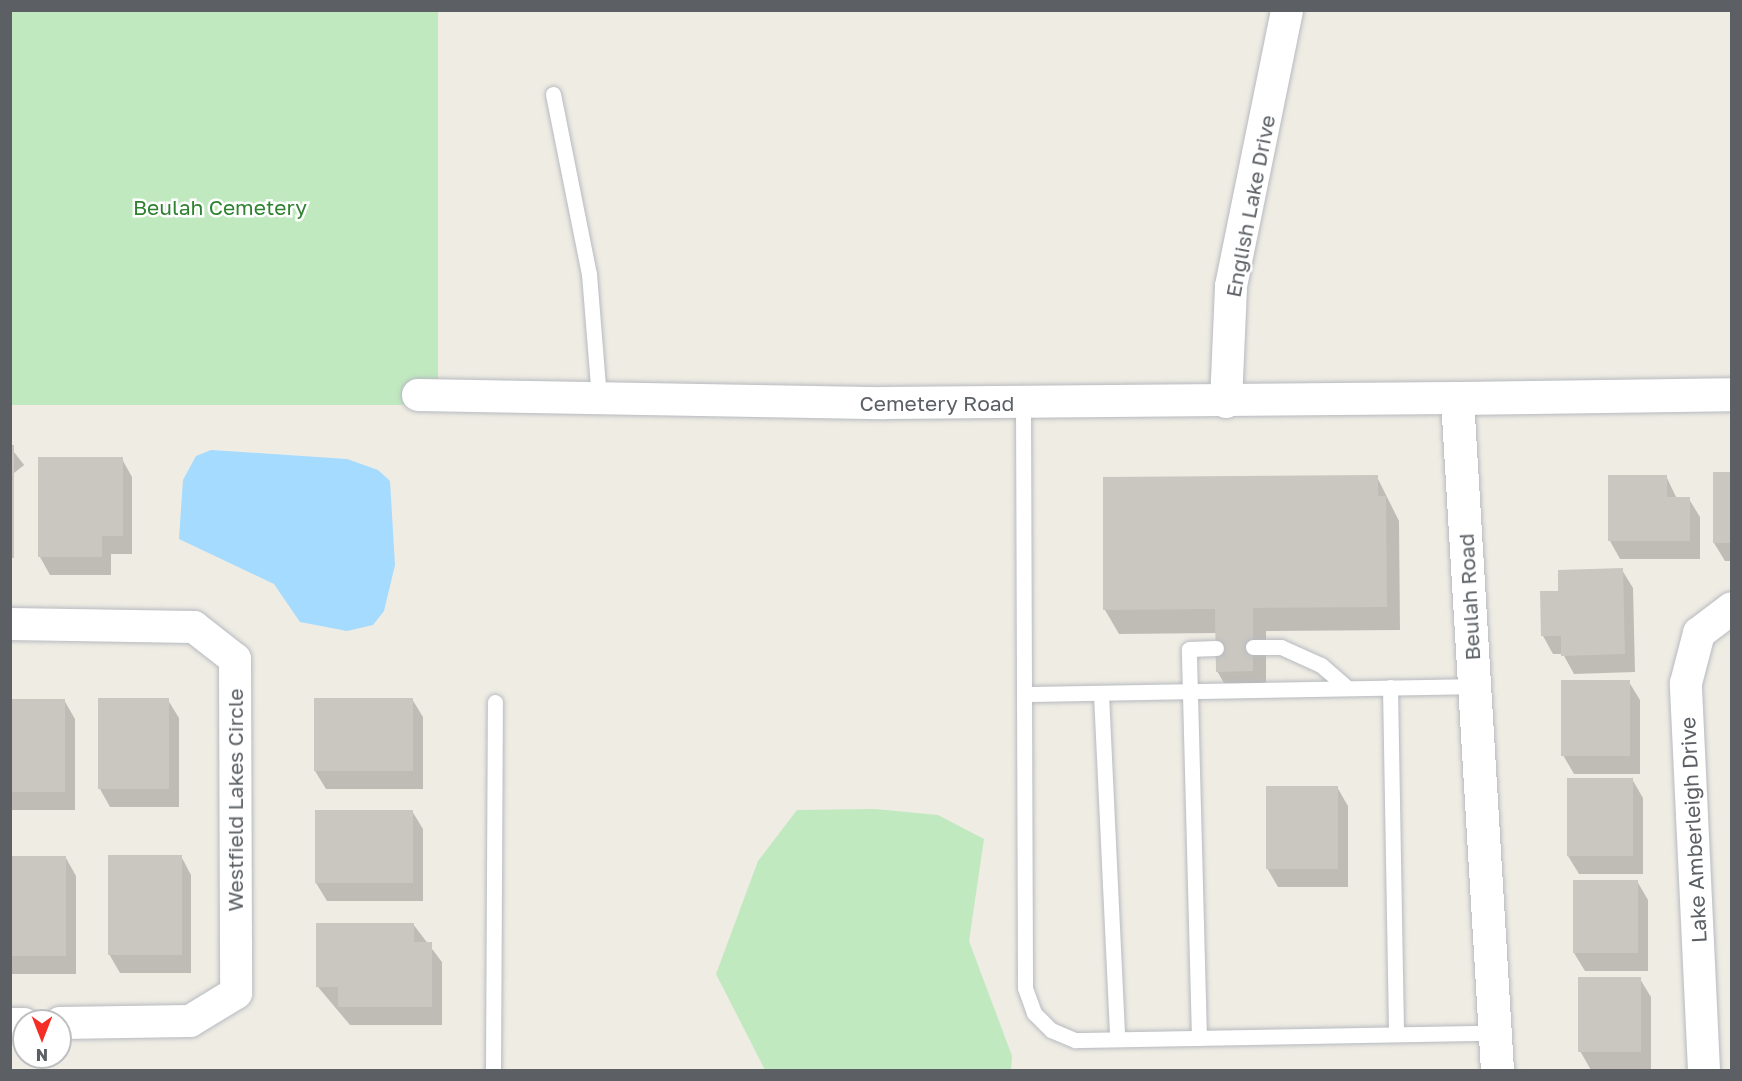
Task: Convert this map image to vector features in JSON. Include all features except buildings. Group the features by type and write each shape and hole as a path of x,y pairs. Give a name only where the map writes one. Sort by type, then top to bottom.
{"street":[{"name":"English Lake Drive","path":"1226,402 1231,286 1287,10"},
{"path":"1457,398 1731,394"},
{"name":"Cemetery Road","path":"418,395 1023,403 1457,398"},
{"name":"Beulah Road","path":"1457,398 1497,1071"},
{"name":"Lake Amberleigh Drive","path":"1704,1071 1686,683 1699,633 1731,608"},
{"name":"Westfield Lakes Circle","path":"10,624 194,627 235,659 236,993 190,1022 72,1023"}],"lane":[{"path":"553,94 590,274 599,398"},
{"path":"1023,403 1025,988 1034,1013 1051,1030 1075,1040 1495,1033"},
{"path":"1253,647 1291,651 1321,665 1347,688"},
{"path":"1198,1038 1189,648 1215,648"},
{"path":"1024,694 1474,686"},
{"path":"1390,687 1396,1035"},
{"path":"1101,694 1118,1039"},
{"path":"493,1071 495,702"}],"green space":[{"name":"Beulah Cemetery","path":"10,11 438,11 438,405 10,405"},
{"path":"875,809 938,815 984,839 969,941 1012,1056 1011,1070 765,1070 716,974 758,861 797,810"}],"water":[{"path":"211,450 347,459 378,470 390,481 395,565 384,611 373,625 347,631 300,622 274,584 179,539 183,480 196,456"}]}
